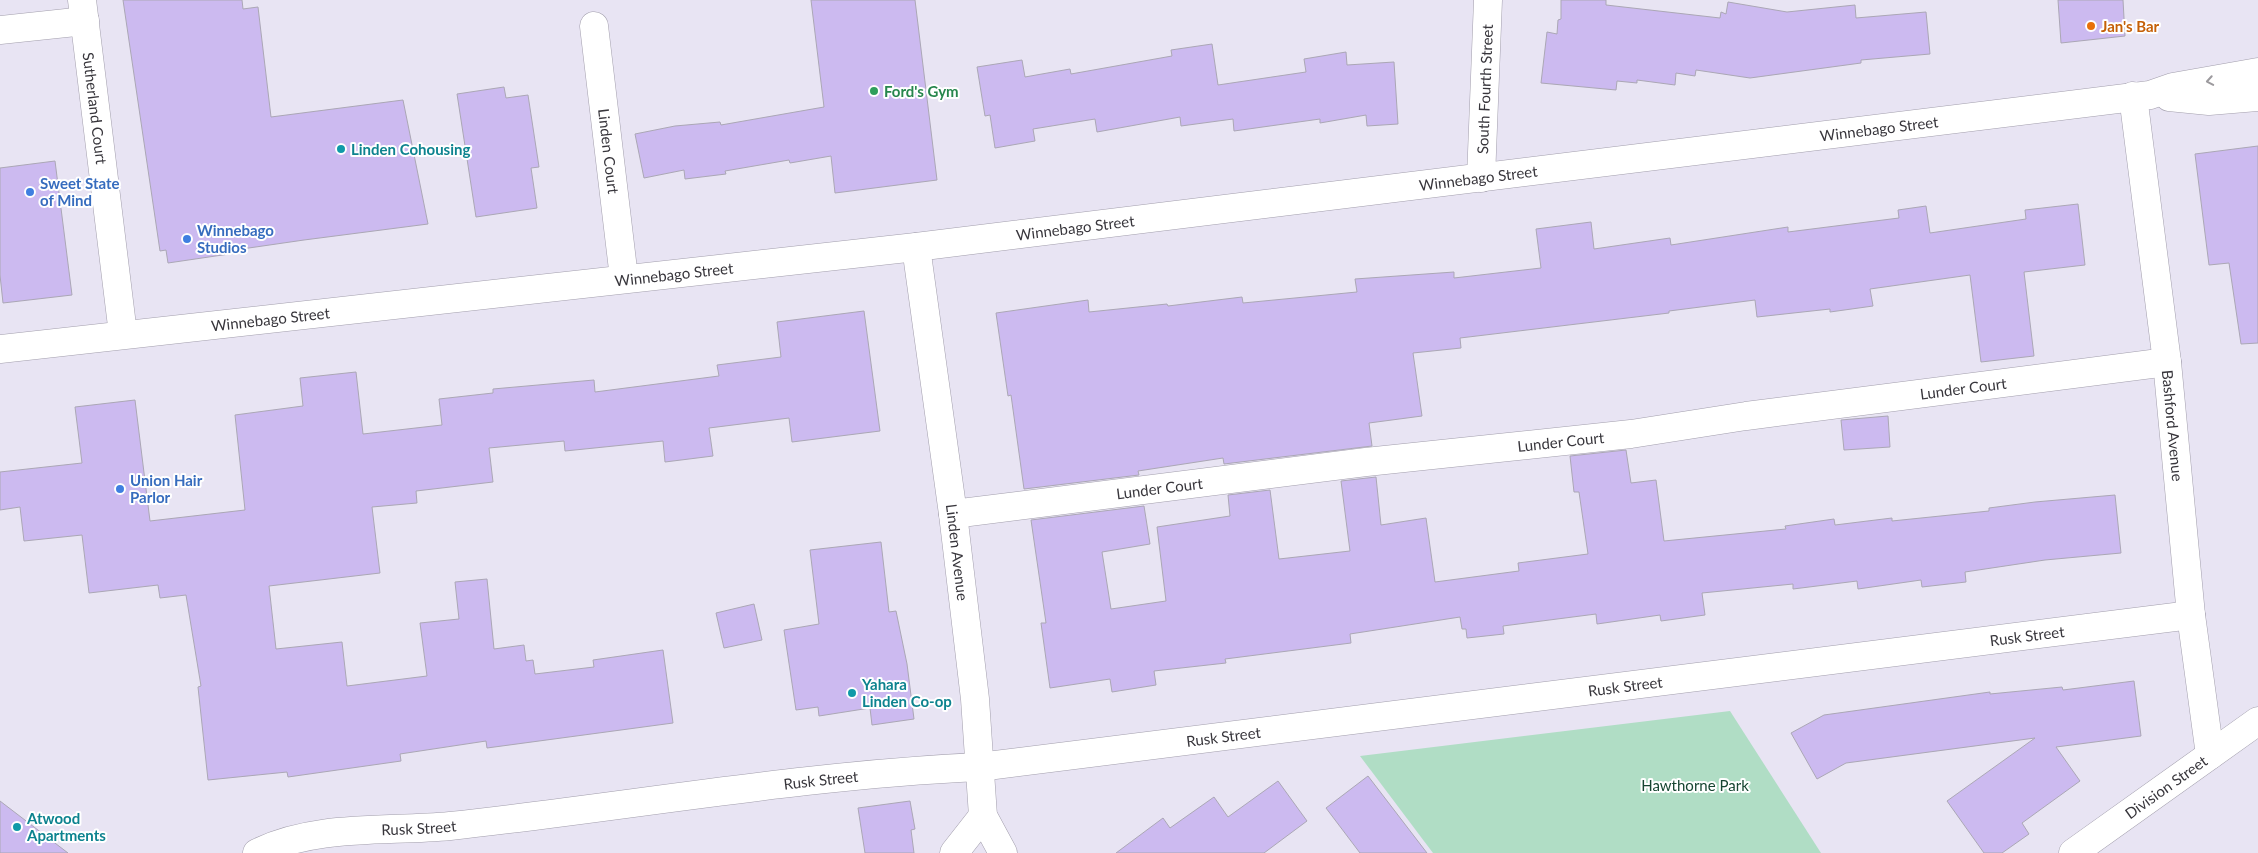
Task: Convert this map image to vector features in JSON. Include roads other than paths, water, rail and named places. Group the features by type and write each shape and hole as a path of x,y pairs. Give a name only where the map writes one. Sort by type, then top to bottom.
{"street":[{"name":"South Fourth Street","path":"1481,178 1488,0"},
{"path":"0,30 84,11"},
{"name":"Sutherland Court","path":"84,11 123,334"},
{"name":"Linden Court","path":"594,26 624,278"},
{"name":"Winnebago Street","path":"0,349 123,334 365,309 624,278 916,247 1481,178 2142,95 2173,87 2258,72"},
{"name":"Winnebago Street","path":"2142,95 2208,101 2258,97"},
{"name":"Bashford Avenue","path":"2142,95 2191,614 2210,755"},
{"name":"Linden Avenue","path":"916,247 953,514 974,699 983,816 1003,853"},
{"name":"Lunder Court","path":"953,514 1366,462 1631,434 1746,416 2167,362"},
{"name":"Rusk Street","path":"257,853 296,839 329,834 449,826 760,787 916,770 979,768 2191,614"},
{"name":"Division Street","path":"2073,853 2258,721"},
{"path":"954,853 983,816"}],"place":[{"name":"Jan's Bar","path":"2091,26"},
{"name":"Ford's Gym","path":"874,91"},
{"name":"Linden Cohousing","path":"341,149"},
{"name":"Sweet State of Mind","path":"30,192"},
{"name":"Winnebago Studios","path":"187,239"},
{"name":"Union Hair Parlor","path":"120,489"},
{"name":"Yahara Linden Co-op","path":"852,693"},
{"name":"Atwood Apartments","path":"17,827"}],"park label":[{"name":"Hawthorne Park","path":"1695,785"}]}
